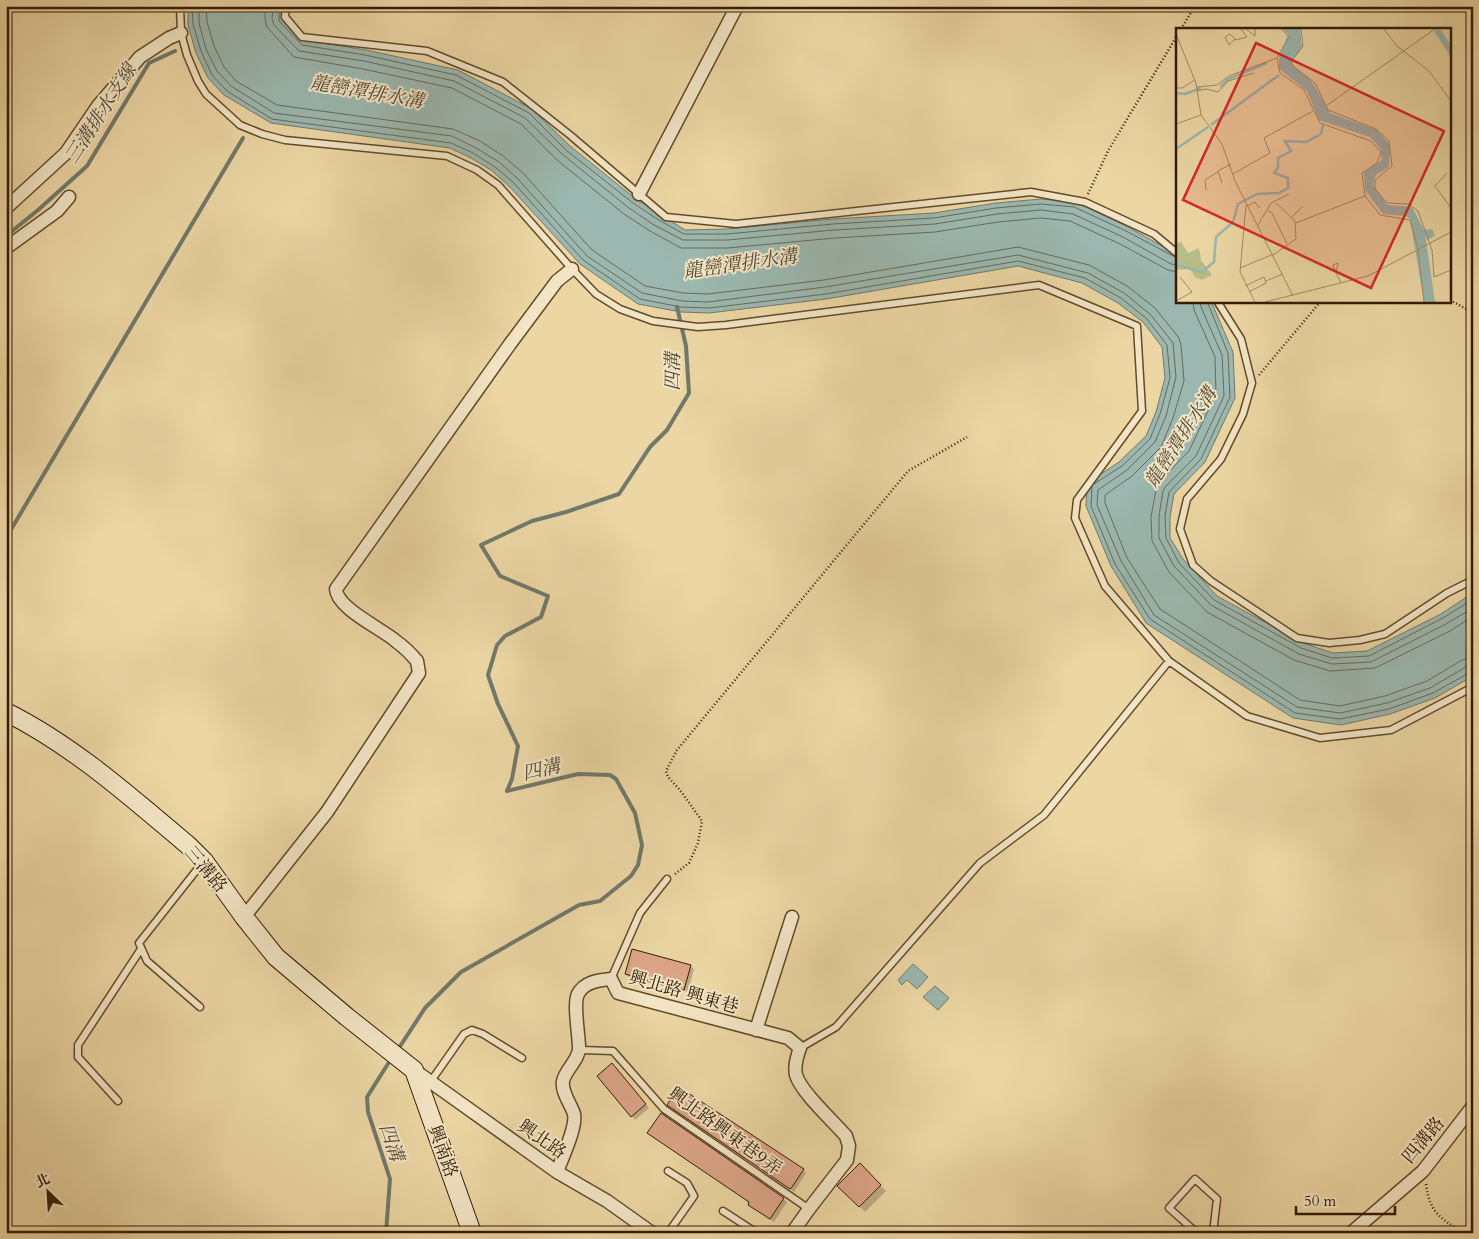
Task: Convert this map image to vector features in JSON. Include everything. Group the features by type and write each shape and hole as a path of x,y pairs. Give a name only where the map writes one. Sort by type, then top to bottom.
{"street":[{"path":"639,194 737,6"},
{"path":"6,208 66,153 98,106 140,57 169,38 181,33"},
{"path":"6,248 56,211 69,198"},
{"path":"244,917 327,812 419,673 417,661 396,641 344,604 336,594 336,589 510,344 557,281 572,269"},
{"name":"三溝路","path":"6,712 32,725 81,758 170,830 204,861 244,917 276,957 409,1066"},
{"name":"興北路 興東巷","path":"756,1030 792,917"},
{"path":"557,1172 573,1125 574,1115 562,1082 580,1050 576,1004 578,995 586,985 611,979"},
{"name":"興北路 興東巷","path":"611,979 618,993 788,1038 800,1048"},
{"path":"792,1233 848,1160 849,1146 846,1136 801,1087 796,1074 800,1048"},
{"name":"興北路","path":"409,1066 557,1172 607,1201 652,1233"},
{"name":"興南路","path":"409,1066 472,1233"},
{"name":"四溝路","path":"1351,1233 1424,1171 1473,1106"}],"lane":[{"path":"180,6 181,33 187,55 198,81 206,94 240,125 262,134 285,140 447,156 477,170 498,185 596,294 620,309 653,321 698,327 1039,284 1137,326 1142,411 1077,500 1075,518 1105,586 1169,661 1247,716 1320,738 1391,730 1473,687"},
{"path":"286,6 284,17 302,37 427,51 503,82 570,135 666,217 736,224 1032,192 1085,202 1154,234 1176,252"},
{"path":"1218,302 1241,339 1252,383 1243,414 1221,459 1187,499 1180,529 1193,565 1211,582 1297,638 1329,643 1360,640 1385,634 1447,594 1473,580"},
{"path":"800,1048 836,1028 980,863 1044,815 1169,661"},
{"path":"200,1007 146,961 139,943 204,861"},
{"path":"611,979 640,913 667,879"},
{"path":"118,1101 78,1057 78,1045 141,949"},
{"path":"431,1081 464,1034 472,1030 522,1058"},
{"name":"興北路興東巷9弄","path":"580,1050 612,1051 664,1109 809,1209"},
{"path":"668,1172 687,1183 694,1196 668,1233"},
{"path":"1197,1233 1169,1208 1195,1179 1217,1199 1213,1233"},
{"path":"723,1211 756,1233"}],"path":[{"path":"1182,28 1194,6"},
{"path":"1085,202 1108,150 1176,37"},
{"path":"1452,301 1473,314"},
{"path":"1252,383 1319,302"},
{"path":"667,879 689,863 698,843 702,821 680,790 668,777 666,771 677,750 908,471 967,437"},
{"path":"1424,1171 1428,1199 1435,1213 1463,1233"}],"water":[{"name":"龍巒潭排水溝","path":"188,6 284,6 283,18 303,40 366,50 458,70 532,109 570,146 636,199 685,230 727,229 833,219 934,213 996,203 1041,199 1075,202 1128,227 1176,254 1176,302 1211,302 1233,352 1235,398 1205,462 1174,494 1170,517 1170,538 1183,559 1217,596 1303,643 1333,653 1367,651 1441,614 1465,598 1473,596 1473,676 1435,698 1390,714 1341,725 1293,718 1146,623 1111,566 1086,506 1087,483 1119,462 1146,436 1156,412 1165,378 1162,347 1143,322 1118,303 1082,283 1018,266 826,299 709,313 681,312 638,304 580,264 509,186 491,170 471,158 450,148 271,123 224,95 208,78 196,53 188,25"},
{"path":"913,964 928,977 917,989 907,980 902,985 898,980"},
{"path":"935,986 949,998 938,1010 923,997"}],"building":[{"path":"632,949 691,965 684,990 625,974"},
{"path":"612,1063 646,1104 631,1117 597,1076"},
{"path":"679,1087 804,1169 792,1187 790,1189 667,1105"},
{"path":"661,1113 784,1198 770,1219 748,1205 749,1202 647,1133"},
{"path":"860,1163 881,1185 859,1207 837,1186"}],"waterway":[{"name":"三溝排水支線","path":"6,236 87,166 149,63 175,51"},
{"path":"6,538 243,138"},
{"name":"四溝","path":"397,1051 425,1008 461,972 579,905 600,901 631,876 638,865 642,845 635,813 616,779 610,775 578,774 507,791 512,779 518,746 498,704 488,675 497,645 505,636 541,617 548,596 500,576 481,545 532,521 619,494 650,447 667,430 689,393 686,346 677,307"},
{"name":"四溝","path":"386,1233 390,1179 368,1112 367,1097 391,1059"}]}
